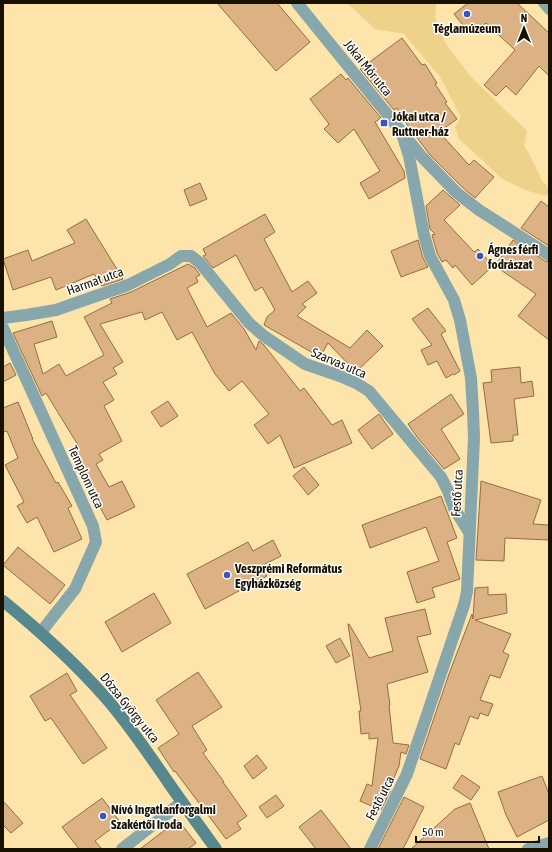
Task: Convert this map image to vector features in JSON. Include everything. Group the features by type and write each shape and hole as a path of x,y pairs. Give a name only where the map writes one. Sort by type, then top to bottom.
{"main road":[{"name":"Dózsa György utca","path":"3,601 41,632 79,668 106,698 134,732 216,849"}],"street":[{"name":"Jókai Mór utca","path":"297,3 422,157 457,193 479,210 549,254"},
{"path":"543,3 549,10"},
{"name":"Festő utca","path":"370,849 407,774 464,605 466,592 474,438 471,378 460,320 454,300 430,256 424,236 409,156 401,131"},
{"name":"Harmat utca","path":"3,318 56,310 128,285 170,264 181,256 191,256"},
{"name":"Szarvas utca","path":"191,256 200,263 249,323 264,336 305,364 340,376 369,391 441,477 454,508 469,532"},
{"name":"Templom utca","path":"3,328 93,526 96,542 75,589 41,632"},
{"path":"122,849 182,802"},
{"path":"528,849 549,843"}],"shaded area":[{"path":"347,3 432,3 436,5 435,17 446,44 471,77 527,131 524,146 530,155 542,181 549,187 549,193 546,196 525,190 502,179 459,139 455,127 461,117 440,77 404,34 375,29"}],"building":[{"path":"217,3 277,3 310,42 276,71"},
{"path":"468,3 517,3 549,33 549,76 539,66 516,95 506,86 496,96 484,85 515,50 486,23 470,34 454,14"},
{"path":"402,38 422,65 425,64 437,83 435,84 447,102 445,103 457,119 439,132 469,165 474,160 494,177 475,198 430,155 406,123 397,108 394,110 360,69"},
{"path":"341,74 346,80 348,78 381,118 375,122 404,171 405,178 369,199 360,183 380,171 354,129 338,143 324,129 329,124 310,99"},
{"path":"200,183 207,199 190,206 184,190"},
{"path":"443,190 460,205 444,220 474,252 478,249 493,266 472,285 455,265 453,268 446,260 442,262 437,253 432,235 435,234 430,229 426,206"},
{"path":"541,201 549,207 549,246 521,228"},
{"path":"265,214 275,232 264,239 292,292 308,281 317,293 302,304 306,307 297,316 350,348 367,330 383,346 356,372 328,343 320,357 264,325 267,317 275,310 262,287 255,291 236,255 213,268 203,256 206,255 203,249"},
{"path":"86,219 123,279 102,286 94,274 56,290 51,277 13,290 3,259 28,250 32,261 75,243 67,230"},
{"path":"418,240 423,258 428,267 401,277 391,251"},
{"path":"513,240 545,261 549,262 549,340 518,316 536,294 495,266"},
{"path":"188,264 195,268 200,275 196,277 198,282 187,288 207,327 231,313 244,329 256,350 259,341 264,345 300,391 304,388 332,425 342,420 352,443 294,468 280,435 268,444 254,425 269,414 242,381 229,391 215,374 192,332 177,340 162,312 145,320 142,312 100,324 123,362 113,368 117,374 103,382 114,400 104,406 122,441 99,454 103,460 96,464 109,487 122,481 135,507 107,520 69,450 78,445 46,393 42,396 13,333 52,321 57,337 34,344 43,374 59,364 66,376 104,355 84,317 112,303 110,299 131,292"},
{"path":"428,308 446,331 441,334 460,371 446,378 437,361 428,365 421,350 432,345 412,319"},
{"path":"10,363 16,375 3,382 3,367"},
{"path":"520,367 521,383 532,381 534,396 514,399 518,435 513,435 513,441 491,443 483,383 492,382 491,370"},
{"path":"451,394 464,414 441,429 460,459 444,469 408,424"},
{"path":"168,401 178,416 161,427 151,412"},
{"path":"18,402 32,439 56,483 58,482 72,506 68,508 82,539 54,552 37,517 27,523 17,506 24,502 5,465 18,458 7,431 3,432 3,408"},
{"path":"379,414 393,434 372,449 358,430"},
{"path":"304,467 319,485 308,495 293,476"},
{"path":"481,481 541,500 533,524 549,525 549,540 505,538 504,561 476,560"},
{"path":"441,496 457,538 447,542 460,579 432,588 435,597 417,603 407,572 439,561 426,527 370,548 362,525"},
{"name":"Veszprémi Református Egyházközség","path":"273,540 281,556 261,566 267,576 205,609 187,574 248,542 253,551"},
{"path":"18,547 65,585 50,604 3,565"},
{"path":"488,587 488,595 506,594 507,613 475,620 511,634 503,652 509,655 500,678 490,675 480,700 493,704 488,716 480,713 478,719 470,716 459,745 455,743 446,769 420,759 450,671 472,614 473,619 475,588"},
{"path":"154,593 171,623 122,652 105,622"},
{"path":"425,609 431,634 417,637 428,672 387,684 393,743 409,745 406,754 401,752 399,766 389,789 391,790 381,810 360,801 367,784 372,786 378,738 369,739 369,733 361,734 359,711 361,711 348,624 369,658 393,651 385,618"},
{"path":"340,638 350,656 336,663 326,646"},
{"path":"198,672 222,707 192,726 207,750 203,753 247,816 237,823 241,829 226,839 175,771 174,772 158,748 179,734 156,700"},
{"path":"67,673 77,691 70,695 107,748 83,764 51,718 45,721 30,696"},
{"path":"257,755 267,768 253,779 244,766"},
{"path":"462,775 480,787 471,800 453,788"},
{"path":"542,776 549,794 549,820 517,837 506,815 498,792"},
{"path":"276,795 284,806 267,818 259,807"},
{"path":"404,797 424,807 403,849 378,849"},
{"path":"102,798 120,822 95,841 102,849 79,849 62,827"},
{"path":"3,801 23,823 11,833 3,825"},
{"path":"470,803 489,849 411,849 455,809"},
{"path":"321,810 351,849 316,849 299,827"},
{"path":"178,820 196,843 188,849 140,849"}],"place":[{"name":"Téglamúzeum","path":"467,14"},
{"name":"Jókai utca / Ruttner-ház","path":"384,123"},
{"name":"Ágnes férfi fodrászat","path":"480,256"},
{"name":"Veszprémi Református Egyházközség","path":"227,575"},
{"name":"Nívó Ingatlanforgalmi Szakértői Iroda","path":"103,816"}]}
